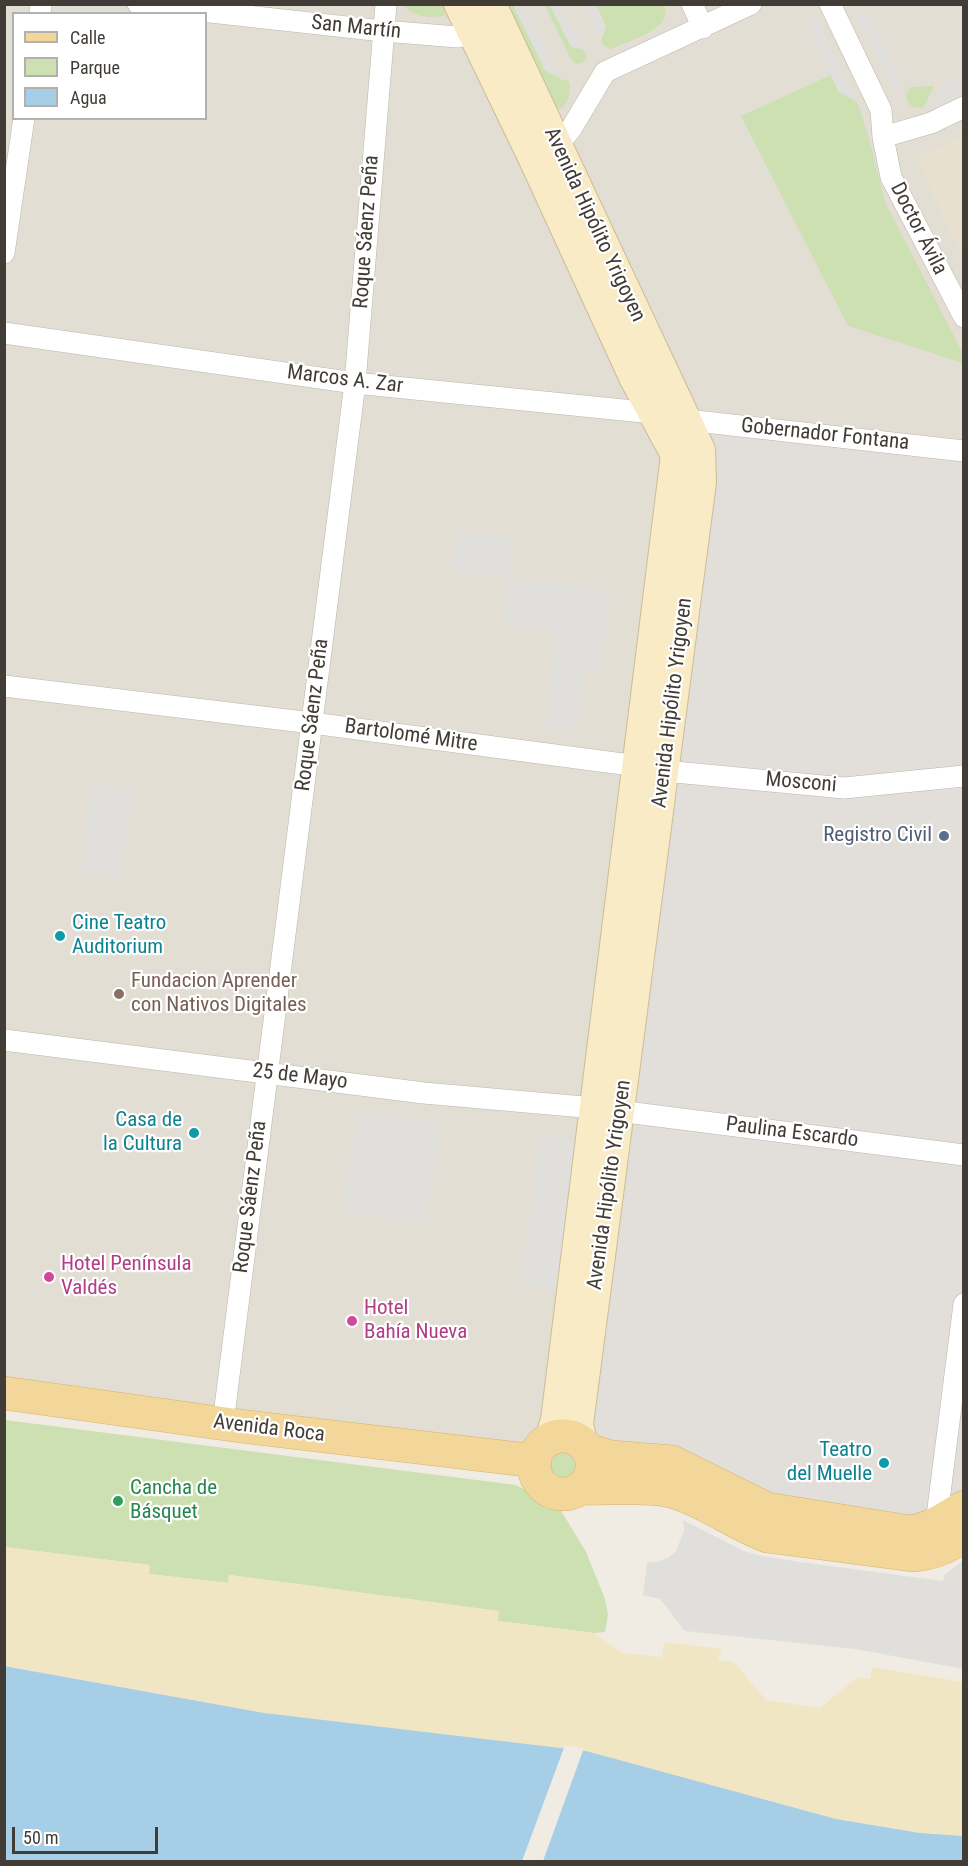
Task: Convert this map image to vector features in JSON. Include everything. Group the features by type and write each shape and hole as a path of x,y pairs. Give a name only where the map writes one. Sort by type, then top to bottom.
{"main road":[{"name":"Avenida Hipólito Yrigoyen","path":"459,4 472,32 545,151 700,448 700,482 651,769 608,1110 578,1424 585,1446"},
{"name":"Avenida Hipólito Yrigoyen","path":"495,12 545,151 635,379 676,455 651,769"},
{"name":"Avenida Hipólito Yrigoyen","path":"542,1450 556,1420 608,1110"},
{"name":"Avenida Roca","path":"4,1393 223,1423 542,1450 566,1436 611,1457 672,1462 767,1509 910,1532 950,1530"},
{"path":"581,1488 591,1474 591,1457 585,1446"},
{"path":"542,1450 536,1476 547,1489 564,1494 581,1488 661,1489 694,1500 767,1536 912,1555 929,1554 949,1545 950,1530 963,1507"}],"street":[{"name":"San Martín","path":"138,4 383,31 458,36 472,32 495,12"},
{"name":"Roque Sáenz Peña","path":"223,1423 355,383 386,4"},
{"path":"693,4 703,28"},
{"path":"545,151 571,129 605,72 751,4"},
{"name":"Doctor Ávila","path":"830,4 881,110 883,137 891,177 963,317"},
{"path":"883,137 931,123 963,107"},
{"path":"4,253 24,120"},
{"name":"Marcos A. Zar","path":"4,333 355,383 653,413 687,420"},
{"name":"Gobernador Fontana","path":"687,420 963,451"},
{"name":"Bartolomé Mitre","path":"4,686 312,723 651,769"},
{"name":"Mosconi","path":"651,769 844,788 963,776"},
{"name":"25 de Mayo","path":"4,1041 424,1093 608,1110"},
{"name":"Paulina Escardo","path":"608,1110 963,1155"},
{"path":"950,1530 963,1304"}],"shaded area":[{"path":"5,5 963,5 963,451 567,1435 537,1451 5,1393"},
{"path":"513,5 524,5 559,78 545,70"},
{"path":"550,5 561,5 583,49 571,47"},
{"path":"583,5 596,5 606,26 601,41"},
{"path":"855,12 869,16 901,81 894,93"},
{"path":"815,16 857,102 838,91 809,28"},
{"path":"963,75 963,96 931,112 943,84"},
{"path":"963,135 963,257 916,158"},
{"path":"687,420 963,451 963,1507 923,1530 588,1450"},
{"path":"456,531 514,538 510,578 611,591 601,672 584,670 576,732 544,728 556,631 504,624 509,578 451,571"},
{"path":"92,784 133,790 121,879 80,873"},
{"path":"356,1112 440,1122 427,1223 343,1212"},
{"path":"541,1135 571,1139 583,1153 565,1289 521,1284"},
{"path":"683,1520 744,1551 800,1562 943,1581 945,1574 963,1561 963,1669 855,1649 685,1631 660,1599 643,1595 647,1562 657,1562 668,1558 676,1551 684,1531"}],"green space":[{"path":"404,5 446,5 446,11 443,16 426,17 411,12"},
{"path":"502,5 513,5 545,70 570,84 568,100 562,108 554,110"},
{"path":"545,5 550,5 571,47 583,49 587,56 584,62 576,64 572,61"},
{"path":"596,5 664,5 666,13 663,21 648,33 611,49 603,45 601,41 606,26"},
{"path":"831,75 838,91 857,102 885,202 963,354 963,363 848,326 741,116"},
{"path":"934,86 923,108 913,107 907,102 906,95 911,87"},
{"path":"5,1420 516,1485 560,1509 586,1552 605,1599 608,1615 605,1632 594,1633 498,1621 498,1611 230,1575 229,1583 149,1574 149,1565 5,1547"},
{"path":"563,1449 574,1454 579,1465 574,1476 563,1481 552,1476 547,1465 552,1454"}],"sand":[{"path":"4,1547 150,1565 149,1574 228,1583 229,1575 499,1611 498,1621 594,1633 622,1653 662,1657 664,1642 722,1649 718,1660 734,1662 766,1700 820,1708 858,1677 870,1679 872,1667 963,1682 963,1836 920,1833 836,1819 5,1666"}],"water":[{"path":"4,1666 264,1713 586,1751 836,1819 920,1833 963,1836 963,1861 5,1861"}],"pier":[{"path":"565,1745 584,1748 543,1861 522,1861"}],"place":[{"name":"Registro Civil","path":"944,836"},
{"name":"Cine Teatro Auditorium","path":"60,936"},
{"name":"Fundacion Aprender con Nativos Digitales","path":"119,994"},
{"name":"Casa de la Cultura","path":"194,1133"},
{"name":"Hotel Península Valdés","path":"49,1277"},
{"name":"Hotel Bahía Nueva","path":"352,1321"},
{"name":"Teatro del Muelle","path":"884,1463"},
{"name":"Cancha de Básquet","path":"118,1501"}]}
